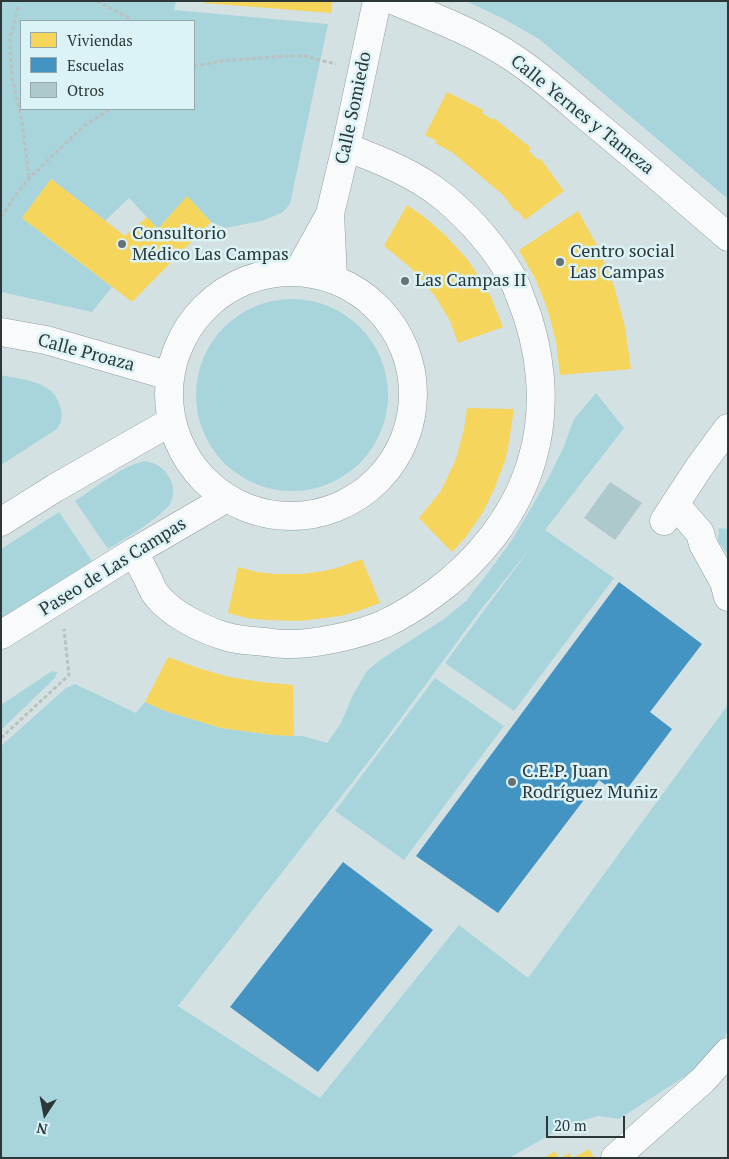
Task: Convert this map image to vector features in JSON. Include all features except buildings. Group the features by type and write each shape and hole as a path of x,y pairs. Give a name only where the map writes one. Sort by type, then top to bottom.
{"street":[{"name":"Calle Somiedo","path":"298,272 330,214 376,1"},
{"name":"Calle Yernes y Tameza","path":"395,1 476,37 514,58 543,80 728,237"},
{"path":"134,552 156,596 170,609 190,622 221,635 252,641 286,644 320,641 366,631 384,624 421,603 455,577 480,551 498,529 515,502 532,458 540,410 540,376 535,344 527,314 513,280 494,251 471,223 444,197 414,177 384,162 346,147"},
{"name":"Calle Somiedo","path":"330,214 333,278"},
{"path":"282,272 298,272 333,278 352,287 368,299 386,317 407,354 414,392 411,422 402,446 388,470 367,490 343,505 316,514 290,516 263,513 225,499 205,482 188,462 178,443 172,421 169,398 170,376 179,347 192,322 206,306 221,292 240,282 282,272"},
{"name":"Calle Proaza","path":"1,332 46,340 170,376"},
{"path":"1,522 55,488 172,421"},
{"path":"728,428 670,513 700,533 703,544 724,582 728,597"},
{"name":"Paseo de Las Campas","path":"1,635 134,552 225,499"},
{"path":"615,1158 704,1080 728,1052"}],"path":[{"path":"97,1 130,20"},
{"path":"18,7 10,38 12,78 22,122 29,178"},
{"path":"195,66 252,58 307,56 361,70"},
{"path":"1,217 29,178 85,125 108,110"},
{"path":"1,738 69,675 60,599"}],"shaded area":[{"path":"1,1 176,1 174,10 328,24 290,204 283,212 265,220 226,228 211,222 187,197 158,229 129,198 105,221 51,179 22,218 112,287 92,312 1,292"},
{"path":"466,1 728,1 728,199 539,39 504,19"},
{"path":"301,299 311,300 337,310 353,320 367,334 381,358 387,376 387,414 381,432 367,456 353,470 329,484 311,490 283,491 273,490 247,480 231,470 217,456 203,432 197,414 196,386 197,376 207,350 217,334 231,320 255,306 273,300"},
{"path":"1,375 28,380 51,391 57,398 62,415 57,429 1,465"},
{"path":"596,393 624,428 545,530 614,578 514,711 445,663 532,546 479,612 379,748 178,1006 320,1098 459,925 528,978 727,706 728,1031 724,1038 690,1073 619,1119 598,1116 567,1125 509,1158 1,1158 1,746 66,688 75,684 136,713 145,702 165,711 221,728 273,735 303,736 327,743 340,725 353,695 367,671 380,660 444,619 466,601 487,574 510,543 550,475 574,419"},
{"path":"146,461 160,467 168,475 173,488 171,502 153,520 108,549 75,501 119,472 137,463"},
{"path":"59,512 92,561 1,619 1,549"},
{"path":"719,528 728,529 728,555 718,541"},
{"path":"52,671 57,672 55,678 1,730 1,705"},
{"path":"435,678 504,726 404,860 335,811"}],"place":[{"name":"Consultorio Médico Las Campas","path":"122,244"},
{"name":"Centro social Las Campas","path":"560,262"},
{"name":"Las Campas II","path":"405,281"},
{"name":"C.E.P. Juan Rodríguez Muñiz","path":"512,782"}]}
